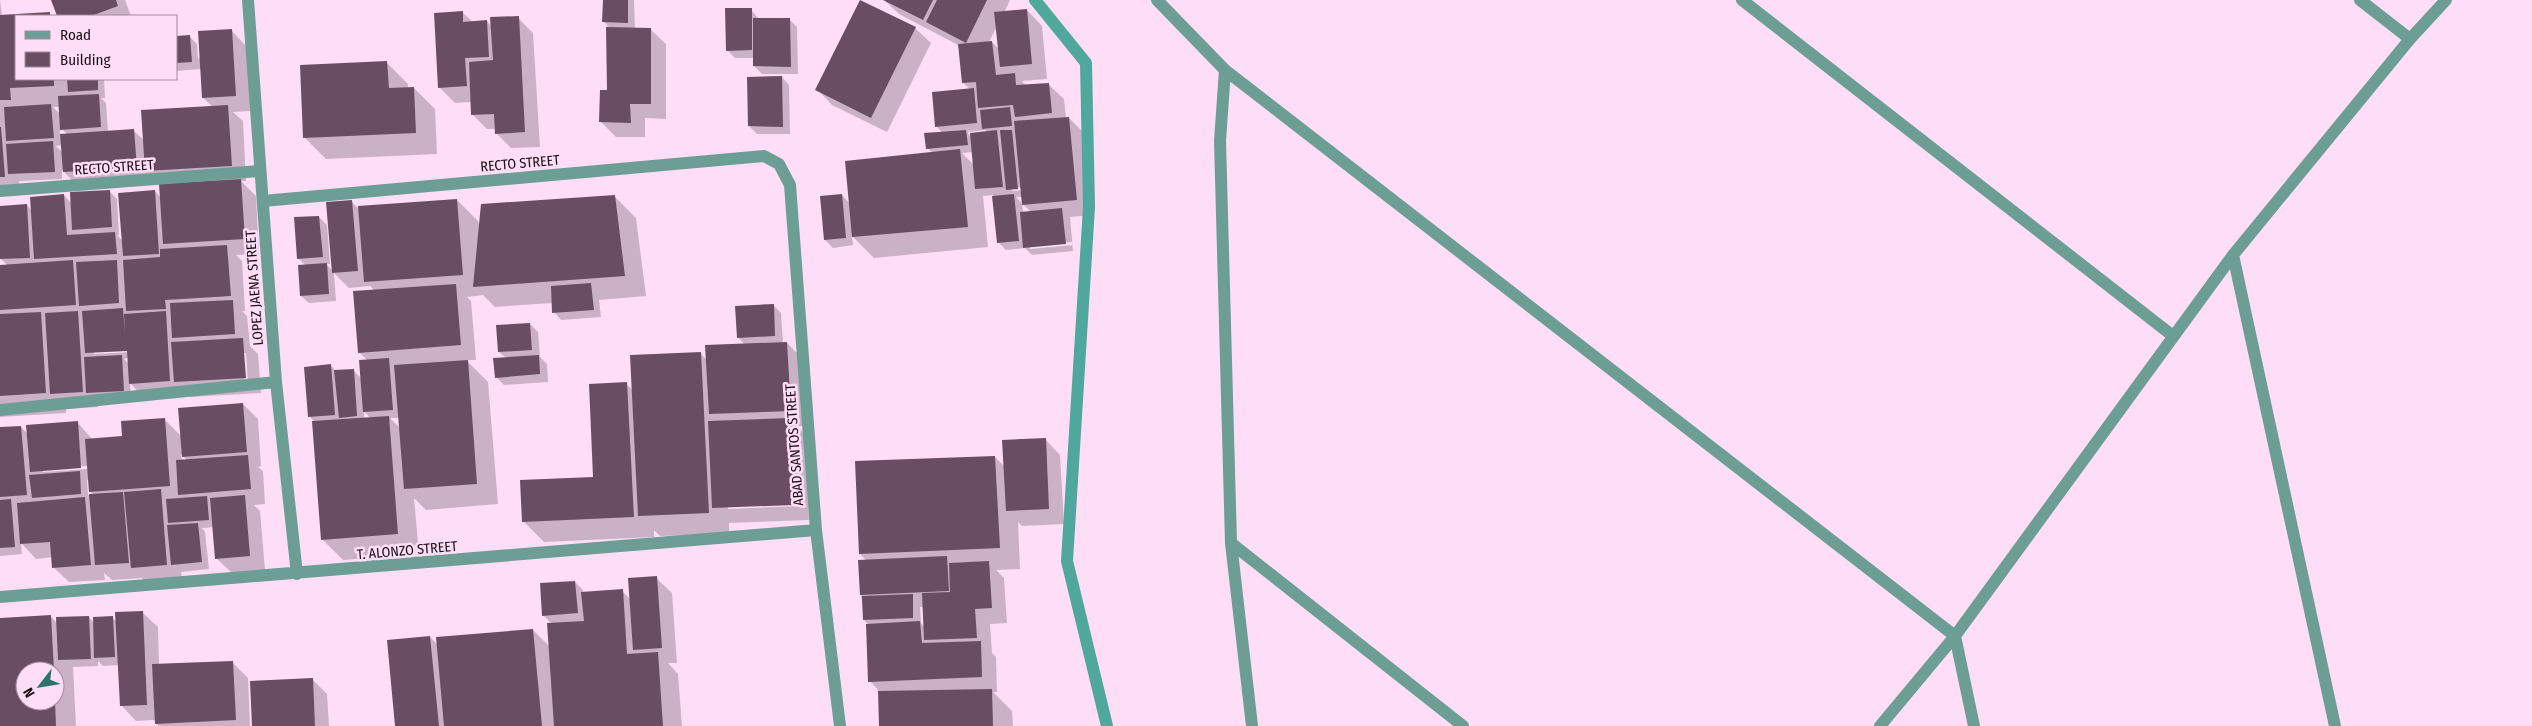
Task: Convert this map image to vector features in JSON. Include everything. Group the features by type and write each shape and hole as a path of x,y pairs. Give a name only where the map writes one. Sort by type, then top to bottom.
{"street":[{"name":"LOPEZ JAENA STREET","path":"248,0 276,382 297,574"},
{"path":"1157,0 1225,70 1955,636 1974,726"},
{"path":"1742,0 2173,336"},
{"path":"2360,0 2410,39"},
{"path":"1880,726 1955,636 2233,255 2410,39 2446,0"},
{"path":"1225,70 1220,141 1231,543 1252,726"},
{"name":"RECTO STREET","path":"262,201 764,156 779,164"},
{"name":"ABAD SANTOS STREET","path":"779,164 790,185 816,530 840,726"},
{"name":"RECTO STREET","path":"0,191 260,171"},
{"path":"2233,255 2336,726"},
{"path":"0,410 276,382"},
{"name":"T. ALONZO STREET","path":"0,597 816,530"},
{"path":"1231,543 1463,726"}],"building":[{"path":"51,0 116,0 118,6 94,15 57,15"},
{"path":"603,0 628,0 628,23 602,22"},
{"path":"860,0 916,27 871,118 815,90"},
{"path":"883,0 933,0 923,20"},
{"path":"937,0 987,0 966,43 926,22"},
{"path":"725,8 752,8 752,50 726,51"},
{"path":"1027,9 1032,64 1000,67 994,12"},
{"path":"463,11 463,22 487,20 489,57 465,58 467,86 438,88 434,13"},
{"path":"50,12 50,15 15,15 15,80 54,80 54,86 10,88 11,100 0,100 0,15"},
{"path":"519,16 525,132 495,134 494,114 471,115 469,62 493,60 490,17"},
{"path":"753,18 790,18 791,67 753,66"},
{"path":"606,27 651,28 651,104 630,104 631,123 599,122 600,90 607,90"},
{"path":"232,29 236,96 202,98 198,31"},
{"path":"190,35 192,62 178,63 178,36"},
{"path":"992,41 996,75 1015,73 1016,85 1049,83 1052,113 1015,117 1013,105 978,108 976,82 962,83 958,44"},
{"path":"387,61 389,88 414,87 416,133 303,138 300,65"},
{"path":"782,76 783,127 748,126 747,77"},
{"path":"67,80 98,80 98,90 68,92"},
{"path":"974,88 977,123 935,127 932,92"},
{"path":"99,94 101,127 60,130 58,96"},
{"path":"51,104 54,138 6,141 4,107"},
{"path":"228,105 232,166 145,171 141,110"},
{"path":"1010,107 1012,126 982,129 980,110"},
{"path":"1069,117 1077,200 1022,205 1014,121"},
{"path":"1,127 5,177 0,177"},
{"path":"134,129 137,168 63,172 60,134"},
{"path":"966,130 968,145 926,149 924,133"},
{"path":"997,130 1003,187 975,189 970,133"},
{"path":"1000,130 1012,130 1018,189 1006,190"},
{"path":"53,141 55,172 8,174 6,144"},
{"path":"960,149 968,227 852,237 845,161"},
{"path":"241,179 245,239 163,244 159,184"},
{"path":"110,190 112,227 72,230 70,192"},
{"path":"155,190 159,254 123,256 118,193"},
{"path":"64,194 67,235 115,232 117,254 34,259 30,197"},
{"path":"842,194 846,238 824,240 820,196"},
{"path":"1014,194 1019,241 997,243 992,196"},
{"path":"615,195 625,276 473,287 481,204"},
{"path":"457,199 463,275 364,282 358,206"},
{"path":"352,200 358,271 332,273 326,202"},
{"path":"27,204 30,258 0,259 0,206"},
{"path":"1062,208 1066,244 1023,248 1020,212"},
{"path":"319,216 323,257 297,259 294,217"},
{"path":"227,245 231,296 165,300 166,309 126,311 123,260 160,257 160,249"},
{"path":"73,260 76,305 0,310 0,265"},
{"path":"117,260 119,303 79,306 76,262"},
{"path":"327,263 329,294 300,296 298,265"},
{"path":"591,283 594,310 552,313 551,286"},
{"path":"456,284 461,345 358,353 353,291"},
{"path":"233,300 235,334 172,338 170,303"},
{"path":"774,304 775,336 737,338 735,306"},
{"path":"123,308 125,334 124,314 166,311 170,381 129,384 127,351 85,353 82,311"},
{"path":"78,311 83,392 50,394 45,313"},
{"path":"41,312 46,393 0,396 0,314"},
{"path":"530,323 532,350 498,352 496,325"},
{"path":"243,338 246,378 174,382 171,342"},
{"path":"787,342 791,411 709,414 705,345"},
{"path":"701,352 709,513 638,516 630,355"},
{"path":"122,355 124,391 86,393 84,357"},
{"path":"539,355 540,374 495,378 493,358"},
{"path":"389,358 393,410 363,412 359,360"},
{"path":"468,360 477,484 404,489 394,365"},
{"path":"331,364 335,415 308,417 304,367"},
{"path":"354,369 357,416 339,418 334,370"},
{"path":"627,382 634,517 522,522 520,480 593,477 589,384"},
{"path":"243,403 247,452 182,457 178,408"},
{"path":"389,416 398,534 321,540 312,421"},
{"path":"165,418 170,486 89,492 85,439 122,436 121,421"},
{"path":"790,418 794,505 712,508 708,421"},
{"path":"78,421 81,468 30,472 26,425"},
{"path":"21,426 27,495 0,497 0,427"},
{"path":"1046,438 1049,509 1006,511 1002,440"},
{"path":"248,455 251,489 178,495 176,460"},
{"path":"995,456 1000,548 859,554 855,461"},
{"path":"80,471 81,494 32,498 29,475"},
{"path":"161,489 167,565 131,568 124,492"},
{"path":"123,492 129,563 95,565 89,494"},
{"path":"245,495 250,556 215,559 210,498"},
{"path":"207,496 209,520 168,523 166,499"},
{"path":"85,497 91,565 52,568 50,542 20,544 17,503"},
{"path":"11,499 15,547 0,548 0,500"},
{"path":"198,523 202,562 171,565 167,525"},
{"path":"947,556 949,591 860,595 858,560"},
{"path":"989,561 992,608 975,609 977,638 924,640 922,593 950,592 949,563"},
{"path":"657,576 662,648 633,650 628,578"},
{"path":"575,581 578,613 542,616 540,583"},
{"path":"623,589 627,654 658,652 663,726 554,726 547,623 584,621 581,592"},
{"path":"913,594 913,618 863,620 862,596"},
{"path":"143,611 147,705 120,706 115,612"},
{"path":"51,615 53,661 15,661 15,711 55,711 56,726 0,726 0,618"},
{"path":"89,616 91,659 58,660 56,617"},
{"path":"113,616 115,657 94,658 93,617"},
{"path":"920,621 922,643 981,641 982,677 868,682 866,624"},
{"path":"533,629 542,726 444,726 436,637"},
{"path":"430,636 439,726 395,726 387,640"},
{"path":"233,661 236,720 155,724 152,664"},
{"path":"313,678 315,726 252,726 250,681"},
{"path":"992,689 993,726 879,726 878,691"}],"waterway":[{"path":"1035,0 1086,63 1089,207 1067,561 1107,726"}]}
